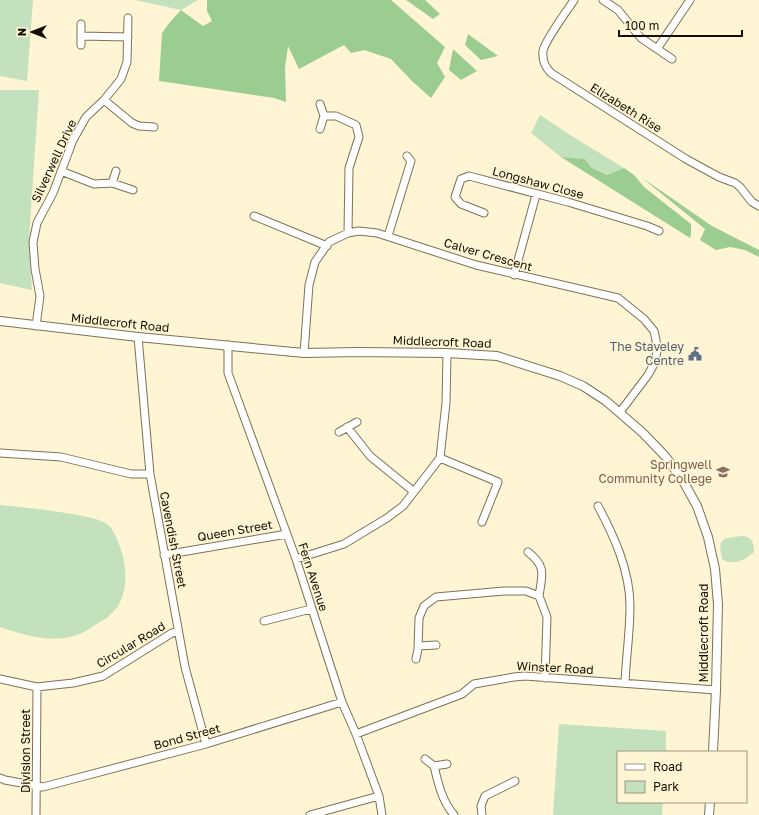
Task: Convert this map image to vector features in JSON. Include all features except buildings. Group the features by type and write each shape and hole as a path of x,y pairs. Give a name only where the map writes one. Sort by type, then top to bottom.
{"street":[{"name":"Elizabeth Rise","path":"574,0 547,41 543,50 543,60 546,68 551,73 686,159 719,177 735,183 752,202 759,206"},
{"path":"603,0 618,10 641,38 672,59"},
{"path":"657,49 690,0"},
{"name":"Silverwell Drive","path":"36,326 40,296 32,242 37,223 53,193 73,140 86,117 104,100 121,79 127,62 128,18"},
{"path":"81,24 82,45"},
{"path":"82,36 128,37"},
{"path":"104,100 132,123 139,126 154,127"},
{"path":"320,104 324,116 320,129"},
{"path":"324,116 336,116 356,125 358,137 349,168 348,233"},
{"path":"388,236 411,162 407,156"},
{"path":"61,171 94,184 112,183 132,190"},
{"path":"112,183 116,171"},
{"name":"Longshaw Close","path":"484,213 461,204 455,197 461,179 469,176 536,195 568,202 648,226 659,231"},
{"path":"514,274 536,195"},
{"path":"254,216 327,246"},
{"name":"Calver Crescent","path":"304,353 309,285 315,262 329,242 348,233 359,231 377,233 476,265 618,298 644,319 654,331 657,352 654,364 648,375 620,412"},
{"name":"Middlecroft Road","path":"0,321 138,337 304,353 447,352 497,356 560,376 583,386 620,412 665,456 682,480 697,506 708,537 715,569 718,604 713,751"},
{"name":"Cavendish Street","path":"138,337 150,474 185,668 206,744"},
{"name":"Fern Avenue","path":"228,345 228,373 296,559 342,702 356,734 379,796 382,815"},
{"path":"296,559 344,544 387,518 403,506 413,491 440,458 446,403 447,352"},
{"path":"339,432 357,422"},
{"path":"347,427 370,456 413,491"},
{"path":"0,453 62,457 131,474 150,474"},
{"path":"440,458 498,482 482,522"},
{"path":"598,506 610,529 623,563 627,583 630,605 624,683"},
{"name":"Queen Street","path":"164,555 287,534"},
{"path":"528,552 537,560 541,567 539,596 548,617 545,678"},
{"path":"416,659 419,618 424,606 436,597 504,591 526,592 539,596"},
{"path":"264,621 311,609"},
{"name":"Circular Road","path":"0,679 38,687 73,683 103,676 172,633 178,632"},
{"path":"418,646 436,645"},
{"name":"Winster Road","path":"356,734 462,694 474,684 514,677 525,676 716,690"},
{"name":"Division Street","path":"36,815 38,687"},
{"name":"Bond Street","path":"0,778 42,786 206,744 342,702"},
{"path":"425,759 434,766 439,788 454,815"},
{"path":"434,766 447,764"},
{"path":"482,815 481,806 485,796 515,781"},
{"path":"310,815 379,796"},
{"path":"709,815 710,803"}],"green space":[{"path":"0,0 33,0 27,81 0,76"},
{"path":"135,0 198,0 181,10"},
{"path":"207,0 391,0 445,47 437,63 445,77 431,98 391,59 364,50 351,53 344,45 299,69 288,46 285,68 286,102 274,98 159,81 162,33 181,10 203,26 212,21 207,11"},
{"path":"406,0 425,0 440,14 433,19"},
{"path":"468,34 498,56 481,60 465,45"},
{"path":"453,49 477,71 461,80 449,70"},
{"path":"0,90 39,90 29,239 32,290 0,283"},
{"path":"540,115 624,168 607,175 592,168 585,159 561,157 531,133"},
{"path":"561,157 585,159 592,168 607,175 624,168 634,175 644,187 691,224 690,238"},
{"path":"641,177 712,226 759,250 759,257 745,250 730,247 716,250 700,240 705,229"},
{"path":"0,505 39,509 88,517 100,520 112,529 123,555 125,583 121,601 110,615 83,632 65,638 55,639 37,637 0,627"},
{"path":"741,536 750,538 754,552 735,562 722,559 720,547 722,541"},
{"path":"559,724 666,731 666,751 617,751 617,803 663,803 662,815 553,815"}],"place":[{"name":"The Staveley Centre","path":"695,354"},
{"name":"Springwell Community College","path":"723,472"}]}
